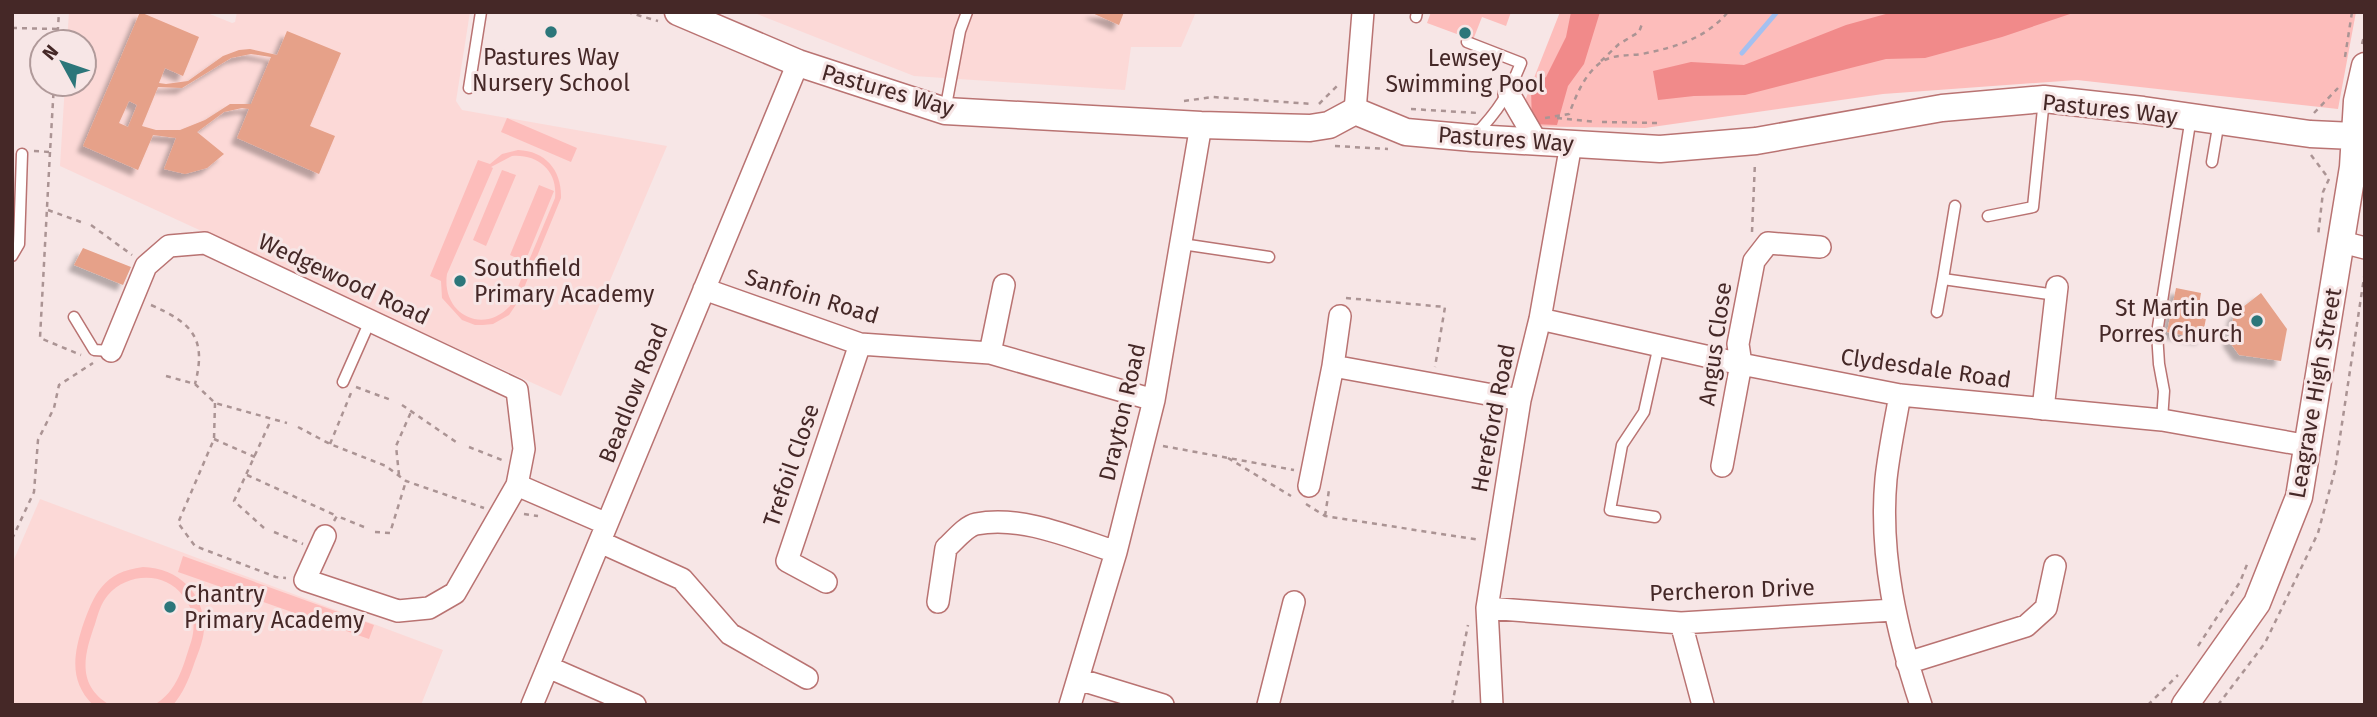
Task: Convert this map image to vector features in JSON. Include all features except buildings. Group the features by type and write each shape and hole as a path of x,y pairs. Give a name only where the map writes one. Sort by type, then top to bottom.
{"street":[{"name":"Pastures Way","path":"678,12 798,64 945,111 1310,128 1328,125 1355,111 1406,132 1473,138 1538,130 1571,144 1660,149 1756,141 1942,108 2044,99 2310,134 2359,131"},
{"path":"1355,111 1363,12"},
{"name":"Beadlow Road","path":"532,705 798,64"},
{"name":"Leagrave High Street","path":"2185,705 2257,603 2299,498 2353,245 2353,167 2359,131 2354,64"},
{"path":"1509,94 1538,130"},
{"name":"Drayton Road","path":"1070,705 1116,552 1154,400 1201,125"},
{"name":"Hereford Road","path":"1492,705 1487,608 1520,400 1540,319 1571,144"},
{"name":"Wedgewood Road","path":"146,266 169,246 205,243 517,390 524,449 519,476 455,593 429,608 398,611 305,579"},
{"name":"Angus Close","path":"1722,466 1741,364 1738,344 1754,261 1768,243 1820,247"},
{"path":"111,351 146,266"},
{"path":"990,353 1004,285"},
{"name":"Sanfoin Road","path":"704,289 860,344 990,353 1154,400"},
{"path":"2043,409 2057,291"},
{"path":"1304,490 1333,366 1340,316"},
{"name":"Clydesdale Road","path":"1540,319 1741,364 1900,395 2162,420 2309,446"},
{"name":"Trefoil Close","path":"826,582 787,561 860,344"},
{"path":"1333,366 1520,400"},
{"path":"1900,395 1886,480 1885,547 1894,610 1921,705"},
{"path":"519,476 604,533 682,579 730,634 807,678"},
{"path":"938,602 946,548 974,524 1016,523 1116,552"},
{"path":"305,579 322,543"},
{"path":"1907,663 2026,626 2046,608 2055,566"},
{"path":"1268,705 1294,602"},
{"name":"Percheron Drive","path":"1487,608 1681,623 1894,610"},
{"path":"1681,623 1703,705"},
{"path":"548,667 635,705"},
{"path":"1078,679 1163,705"}],"lane":[{"path":"469,88 481,12"},
{"path":"945,111 960,31 967,12"},
{"path":"1467,42 1521,63 1509,94 1495,115 1473,138"},
{"path":"1988,216 2033,207 2044,99"},
{"path":"2162,420 2164,391 2157,333 2192,117"},
{"path":"2212,162 2219,121"},
{"path":"12,256 19,244 22,154"},
{"path":"1937,312 1955,206"},
{"path":"1182,244 1269,257"},
{"path":"1943,279 2057,291"},
{"path":"74,317 94,350 111,351"},
{"path":"343,382 370,321"},
{"path":"1655,517 1610,510 1622,445 1644,412 1658,345"}],"path":[{"path":"1597,65 1609,58 1642,54 1683,43 1715,28 1728,12"},
{"path":"2353,12 2354,64"},
{"path":"1538,130 1550,117 1569,114 1578,89 1597,65 1619,44 1639,32 1642,24"},
{"path":"12,27 35,28"},
{"path":"1172,102 1213,97 1318,105 1341,82"},
{"path":"2314,113 2338,87"},
{"path":"12,539 34,492 38,440 54,408 59,385 96,361 40,338 53,98"},
{"path":"1399,108 1481,113"},
{"path":"1550,117 1599,122 1658,122"},
{"path":"1754,261 1751,245 1756,141"},
{"path":"22,154 33,151 50,152"},
{"path":"47,210 81,222"},
{"path":"91,225 146,266"},
{"path":"133,297 184,321 198,340 200,366 195,384"},
{"path":"1340,316 1346,297 1446,307 1431,384"},
{"path":"166,376 195,384 215,403 287,423"},
{"path":"343,382 391,400"},
{"path":"330,444 352,394 343,382"},
{"path":"215,403 214,439 178,523 195,546 276,577 305,579"},
{"path":"402,405 459,444"},
{"path":"399,475 396,446 411,412"},
{"path":"264,528 234,501 272,419"},
{"path":"298,427 330,444 386,466 406,481 502,510 542,517"},
{"path":"214,439 255,457"},
{"path":"1143,443 1228,458 1304,490 1325,516 1497,543"},
{"path":"469,447 519,476"},
{"path":"1228,458 1304,490"},
{"path":"247,475 364,527"},
{"path":"375,532 390,533 406,481"},
{"path":"274,532 322,543 337,516"},
{"path":"2196,649 2240,582 2250,559"},
{"path":"2148,705 2182,672"}],"shaded area":[{"name":"Southfield Primary Academy","path":"69,12 205,12 232,23 235,22 237,12 470,12 456,101 462,110 667,146 561,396 60,166 64,98 98,98 98,28 68,28"},
{"path":"752,12 1196,12 1181,47 1131,47 1125,90 914,76"},
{"name":"Lewsey Swimming Pool","path":"1431,12 1511,12 1506,26 1482,17 1473,40 1427,23"},
{"path":"1560,12 2356,12 2338,109 2077,80 1883,94 1645,128 1515,126"},
{"path":"1571,12 1600,12 1584,64 1568,86 1557,125 1532,124 1531,89 1546,77 1566,37"},
{"path":"1893,12 2076,12 2002,37 1925,58 1886,59 1745,95 1658,100 1653,71 1691,62 1744,65 1846,25"},
{"path":"507,118 577,148 571,162 501,132"},
{"path":"518,150 528,151 544,159 559,179 561,198 519,300 509,315 493,324 475,325 462,320 442,298 441,281 430,276 478,160 490,164 502,154","holes":["512,156 538,161 550,172 555,198 510,306 499,315 488,319 466,316 450,300 447,274 493,168 491,167"]},
{"path":"502,170 516,175 486,246 473,240"},
{"path":"539,185 554,191 525,262 510,255"},
{"name":"Chantry Primary Academy","path":"40,499 443,650 421,705 12,705 12,564"},
{"path":"183,556 374,625 369,639 178,572"},
{"path":"143,567 168,572 187,585 195,595 200,605 204,630 198,653 185,687 173,705 154,705 169,693 182,669 193,636 192,612 183,596 166,582 146,578 125,582 103,602 88,647 87,679 99,697 110,705 93,705 77,678 75,659 82,628 96,595 109,580 118,574"}],"waterway":[{"path":"1742,53 1777,12"}],"place":[{"name":"Pastures Way Nursery School","path":"551,32"},
{"name":"Lewsey Swimming Pool","path":"1465,33"},
{"name":"Southfield Primary Academy","path":"460,281"},
{"name":"St Martin De Porres Church","path":"2257,321"},
{"name":"Chantry Primary Academy","path":"170,607"}]}
